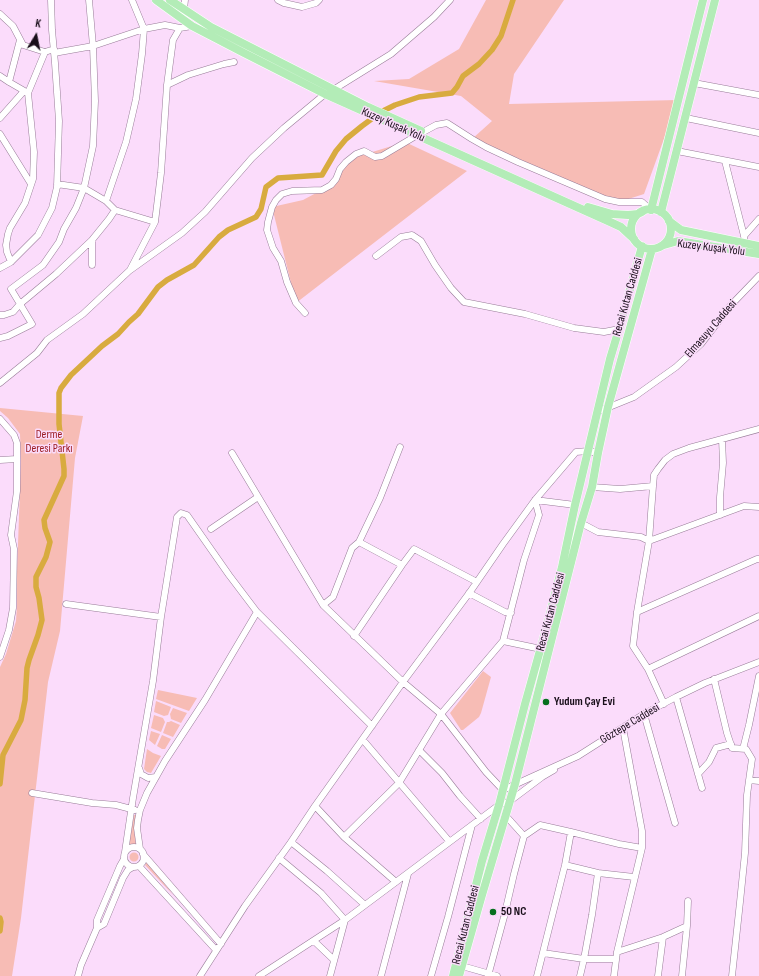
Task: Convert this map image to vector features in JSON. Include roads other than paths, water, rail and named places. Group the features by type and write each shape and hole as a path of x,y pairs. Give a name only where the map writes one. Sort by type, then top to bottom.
{"main road":[{"name":"Kuzey Kuşak Yolu","path":"156,0 192,26 244,54 325,94 365,109 608,221 634,239"},
{"name":"Kuzey Kuşak Yolu","path":"170,0 211,28 333,90 365,109"},
{"path":"651,210 703,0"},
{"path":"661,212 715,0"},
{"name":"Kuzey Kuşak Yolu","path":"389,120 588,207 612,214 628,215 642,212"},
{"path":"651,210 661,212 666,216 671,228 668,240 663,245 652,249 638,244 632,233 633,221 637,216 642,212 651,210"},
{"name":"Kuzey Kuşak Yolu","path":"669,222 681,230 745,240 759,246"},
{"name":"Kuzey Kuşak Yolu","path":"663,245 678,241 759,254"},
{"name":"Recai Kutan Caddesi","path":"453,976 482,861 499,805 541,649 562,567 575,505 610,359 642,246"},
{"name":"Recai Kutan Caddesi","path":"459,976 515,784 581,522 592,487 608,407 652,249"}],"street":[{"path":"0,268 10,262 38,235 52,208 58,184 59,121 51,0"},
{"path":"0,338 8,336 32,324 11,289 43,265 59,242 64,228 76,208 84,188 93,146 96,101 89,0"},
{"path":"106,201 126,142 136,100 142,54 144,29 132,0"},
{"path":"170,0 180,0"},
{"path":"184,10 185,0"},
{"path":"278,0 302,7 316,3 320,0"},
{"path":"333,90 391,54 434,17 450,0"},
{"path":"0,14 13,26 23,45 45,52 93,46 144,29 165,25 180,28 192,26"},
{"path":"129,271 155,222 162,173 167,85 173,40 180,28"},
{"path":"8,82 20,40"},
{"path":"0,118 26,92 45,52"},
{"path":"167,85 188,75 234,62"},
{"path":"0,76 26,92"},
{"path":"694,83 759,95"},
{"path":"10,262 6,245 8,234 25,203 33,179 34,152 26,92"},
{"path":"0,383 36,353 47,340 84,314 129,271 182,233 205,212 252,158 284,128 325,94"},
{"path":"686,118 759,133"},
{"path":"424,131 436,125 448,123 476,142 518,162 605,199 619,202 642,202 651,210"},
{"path":"0,134 31,184"},
{"path":"305,313 296,303 287,282 281,261 273,248 267,230 272,207 276,200 282,194 292,191 322,190 331,185 336,179 340,169 356,154 364,151 375,157 382,156 414,137"},
{"path":"677,151 759,167"},
{"path":"725,161 745,240"},
{"path":"27,178 33,171"},
{"path":"58,184 84,188 106,201 115,210 155,222"},
{"path":"0,315 13,312 20,304 56,274 92,240 115,210"},
{"path":"745,240 759,219"},
{"path":"376,256 401,237 412,235 421,241 435,265 464,302 525,314 574,328 604,332 619,329"},
{"path":"92,240 92,265"},
{"name":"Elmasuyu Caddesi","path":"597,412 634,397 676,367 701,344 731,305 759,276"},
{"path":"0,419 14,435 17,443 17,491 11,535 14,549 13,608 10,630 0,657"},
{"path":"0,427 9,430"},
{"path":"664,704 648,669 633,646 649,541 654,475 665,460 673,454 689,448 759,429"},
{"path":"720,514 723,463 722,439"},
{"path":"323,605 334,597 352,548 360,542 380,498 400,447"},
{"path":"200,976 245,906 315,806 535,500 576,452 588,451 598,453"},
{"path":"232,453 323,605 403,682 441,714 486,772 502,790"},
{"path":"0,460 17,459"},
{"path":"592,487 620,489 653,486"},
{"path":"211,529 258,497"},
{"path":"535,500 575,505"},
{"path":"344,837 399,783 441,714 502,641 524,560 539,515 535,500"},
{"path":"581,522 598,532 641,537 649,541 744,506 759,507"},
{"path":"216,950 136,867 127,865 125,856 177,517 181,513 187,515 257,612 372,726"},
{"path":"360,542 402,565"},
{"path":"354,636 414,549 477,582"},
{"path":"637,612 759,559"},
{"path":"469,593 505,612 510,613"},
{"path":"66,604 162,616"},
{"path":"97,928 104,924 123,878 128,870 143,862 144,859 137,828 140,810 147,793 205,700 257,612"},
{"path":"648,669 759,616"},
{"path":"502,641 541,649"},
{"name":"Göztepe Caddesi","path":"502,790 578,756 644,714 676,697 714,679 759,662"},
{"path":"743,749 759,676"},
{"path":"714,679 732,748 746,749 752,759 747,796 745,853 732,976"},
{"path":"676,697 702,788"},
{"path":"644,714 675,823"},
{"path":"614,976 617,952 642,848 642,831 623,728"},
{"path":"362,740 449,841"},
{"path":"698,774 709,762 716,748 731,744"},
{"path":"419,750 442,773 481,819"},
{"path":"259,976 345,920 499,805 510,801 542,777 578,756"},
{"path":"138,767 141,774 148,778 156,777"},
{"path":"749,780 759,781"},
{"path":"32,793 92,803 116,805 132,810 140,810"},
{"path":"315,806 344,837 396,882"},
{"path":"506,816 524,836"},
{"path":"431,976 472,825"},
{"path":"488,975 524,836 540,825 642,848"},
{"path":"537,976 565,865 571,832"},
{"path":"291,842 327,871 365,905"},
{"path":"78,976 81,965 97,928 97,920 120,866 130,848 141,851 220,944"},
{"path":"279,858 321,893 345,920"},
{"path":"565,865 598,873 634,877"},
{"path":"580,976 592,915 598,873"},
{"path":"381,976 408,874"},
{"path":"682,976 688,901"},
{"path":"330,976 345,920"},
{"path":"617,952 663,937 687,926"},
{"path":"658,976 663,937"},
{"path":"314,941 334,960"},
{"path":"543,953 584,959 616,959"},
{"path":"462,966 488,975 496,976"}],"waterway":[{"path":"0,784 3,755 21,720 25,700 27,668 42,620 36,587 36,577 46,557 50,542 44,520 64,476 59,424 59,393 61,388 71,375 102,346 118,334 138,314 158,287 167,280 194,265 219,237 228,230 256,217 261,209 266,187 278,178 322,175 336,151 346,139 381,112 395,105 419,97 452,93 463,76 479,64 492,50 501,36 513,0"},
{"path":"0,918 0,931"}],"place":[{"name":"Yudum Çay Evi","path":"546,702"},
{"name":"50 NC","path":"493,912"}],"park label":[{"name":"Derme Deresi Parkı","path":"49,442"}]}
